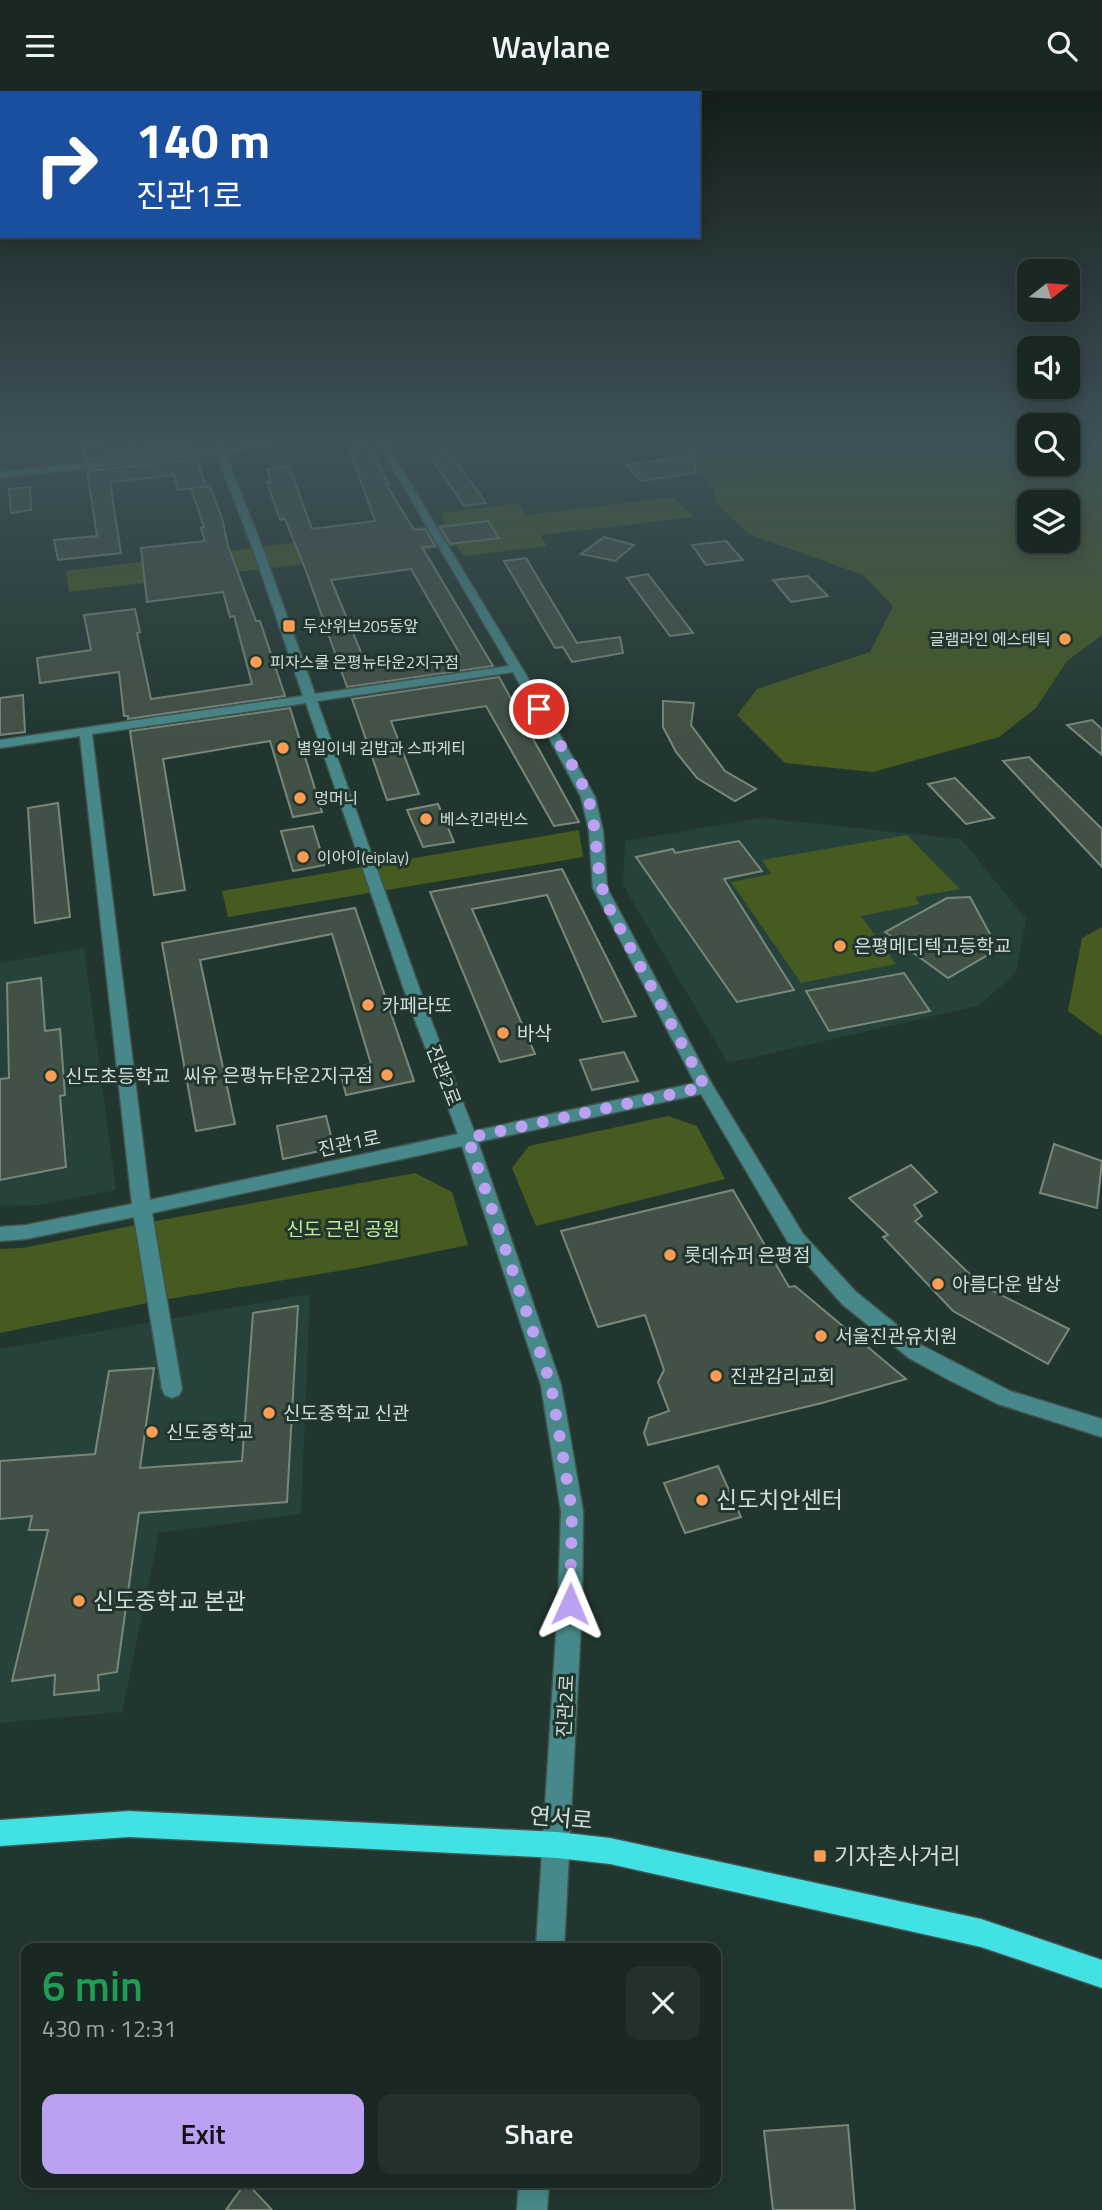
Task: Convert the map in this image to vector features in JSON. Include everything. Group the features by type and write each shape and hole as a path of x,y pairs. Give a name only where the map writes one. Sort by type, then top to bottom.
{"main road":[{"name":"연서로","path":"0,1833 129,1824 557,1845 610,1851 981,1933 1102,1974"}],"street":[{"name":"진관2로","path":"257,544 418,1007 468,1138 551,1385 572,1511 570,1604 550,1943"},
{"path":"442,544 588,797 596,831 600,888 609,908 705,1087 796,1238 849,1298 916,1352 1005,1398 1102,1428"},
{"path":"0,744 310,699 447,674 516,668"},
{"path":"85,730 142,1208 172,1389"},
{"name":"진관1로","path":"0,1234 26,1232 142,1208 705,1087"},
{"path":"532,2210 534,2188"}],"shaded area":[{"name":"은평메디텍고등학교","path":"762,818 961,839 1026,919 1016,973 978,1006 728,1063 623,885 625,841"},
{"name":"신도초등학교","path":"84,948 116,1190 39,1205 0,1206 0,963"},
{"name":"신도중학교","path":"310,1294 301,1514 159,1533 122,1712 0,1723 0,1349"}],"green space":[{"path":"285,544 546,544 547,546 464,556 457,546 69,592 66,571"},
{"path":"776,544 1017,544 1017,553 1080,553 1080,544 1102,544 1102,635 1067,661 1036,708 999,737 873,772 785,763 737,715 757,689 870,652 893,606 863,575"},
{"path":"579,830 583,857 228,917 222,891"},
{"path":"907,835 960,889 915,897 920,904 861,916 896,964 801,983 731,882 771,874 762,860"},
{"path":"1102,927 1102,1036 1068,1011 1082,938"},
{"path":"668,1116 697,1126 725,1179 536,1226 512,1168 529,1146"},
{"name":"신도 근린 공원","path":"415,1173 452,1192 468,1245 356,1268 157,1301 0,1333 0,1249 23,1248"}],"building":[{"path":"55,544 120,544 121,553 58,560"},
{"path":"179,544 228,544 256,621 260,621 285,696 128,719 128,716 124,716 119,672 40,683 37,658 91,650 84,615 135,609 140,632 137,633 151,699 252,684 234,616 230,617 223,592 147,602 141,548"},
{"path":"295,544 434,544 435,546 422,547 493,666 347,687","holes":["411,569 460,654 367,667 331,580"]},
{"path":"595,544 634,545 615,561 581,554"},
{"path":"729,544 743,560 706,565 692,545"},
{"path":"526,558 577,643 620,637 623,653 572,662 563,647 555,648 504,561"},
{"path":"648,574 693,633 670,636 627,578"},
{"path":"808,576 828,596 791,602 773,580"},
{"path":"499,677 579,822 554,826 486,706 391,721 419,794 387,800 352,699"},
{"path":"23,695 25,732 0,735 0,698"},
{"path":"663,701 694,703 691,725 725,771 756,789 735,801 697,778 676,752 663,727"},
{"path":"290,708 322,812 293,817 270,741 163,759 185,890 154,895 130,731"},
{"path":"1092,720 1102,729 1102,755 1067,725"},
{"path":"1029,757 1102,829 1102,867 1003,761"},
{"path":"955,778 994,818 966,824 928,784"},
{"path":"58,803 70,917 35,923 28,808"},
{"path":"438,804 454,842 423,847 407,810"},
{"path":"313,826 325,865 293,871 281,831"},
{"path":"739,841 762,871 724,879 794,990 737,1002 636,857 673,849 675,853"},
{"path":"562,869 636,1016 603,1022 547,895 472,909 535,1054 500,1062 430,892"},
{"path":"970,897 998,949 948,978 885,932 947,898"},
{"path":"355,908 414,1081 346,1095 340,1070 371,1064 332,934 200,960 235,1124 196,1131 162,943"},
{"path":"904,973 930,1011 829,1031 806,991"},
{"path":"41,978 45,1031 60,1029 65,1095 60,1096 66,1167 0,1180 0,1079 9,1078 7,983"},
{"path":"624,1052 638,1081 592,1090 580,1060"},
{"path":"326,1116 334,1148 283,1159 277,1126"},
{"path":"1054,1144 1102,1161 1097,1208 1040,1193"},
{"path":"911,1165 937,1192 914,1205 922,1216 915,1221 981,1285 1069,1329 1048,1364 953,1311 883,1237 888,1235 849,1198"},
{"path":"733,1190 789,1287 795,1286 906,1379 822,1403 648,1445 644,1433 649,1418 669,1411 658,1382 664,1370 645,1315 598,1327 561,1231"},
{"path":"298,1306 287,1502 139,1513 117,1672 98,1675 99,1690 54,1695 55,1675 12,1681 48,1530 29,1530 32,1516 0,1519 0,1461 95,1454 109,1371 154,1368 140,1468 242,1461 253,1313"},
{"name":"신도치안센터","path":"718,1466 741,1517 685,1533 664,1483"},
{"path":"848,2125 855,2210 773,2210 764,2131"},
{"path":"242,2188 252,2188 272,2210 226,2210"}],"place":[{"name":"두산위브205동앞","path":"289,626"},
{"name":"글램라인 에스테틱","path":"1065,639"},
{"name":"피자스쿨 은평뉴타운2지구점","path":"256,662"},
{"name":"별일이네 김밥과 스파게티","path":"283,748"},
{"name":"멍머니","path":"300,798"},
{"name":"베스킨라빈스","path":"426,819"},
{"name":"이아이(eiplay)","path":"303,857"},
{"name":"은평메디텍고등학교","path":"840,946"},
{"name":"카페라또","path":"368,1005"},
{"name":"바삭","path":"503,1033"},
{"name":"씨유 은평뉴타운2지구점","path":"387,1075"},
{"name":"신도초등학교","path":"51,1076"},
{"name":"롯데슈퍼 은평점","path":"670,1255"},
{"name":"아름다운 밥상","path":"938,1284"},
{"name":"서울진관유치원","path":"821,1336"},
{"name":"진관감리교회","path":"716,1376"},
{"name":"신도중학교 신관","path":"269,1413"},
{"name":"신도중학교","path":"152,1432"},
{"name":"신도치안센터","path":"702,1500"},
{"name":"신도중학교 본관","path":"79,1601"},
{"name":"기자촌사거리","path":"820,1856"}],"route":[{"path":"539,709 588,797 596,831 600,888 705,1087 468,1138 551,1385 572,1511 570,1604"}]}
